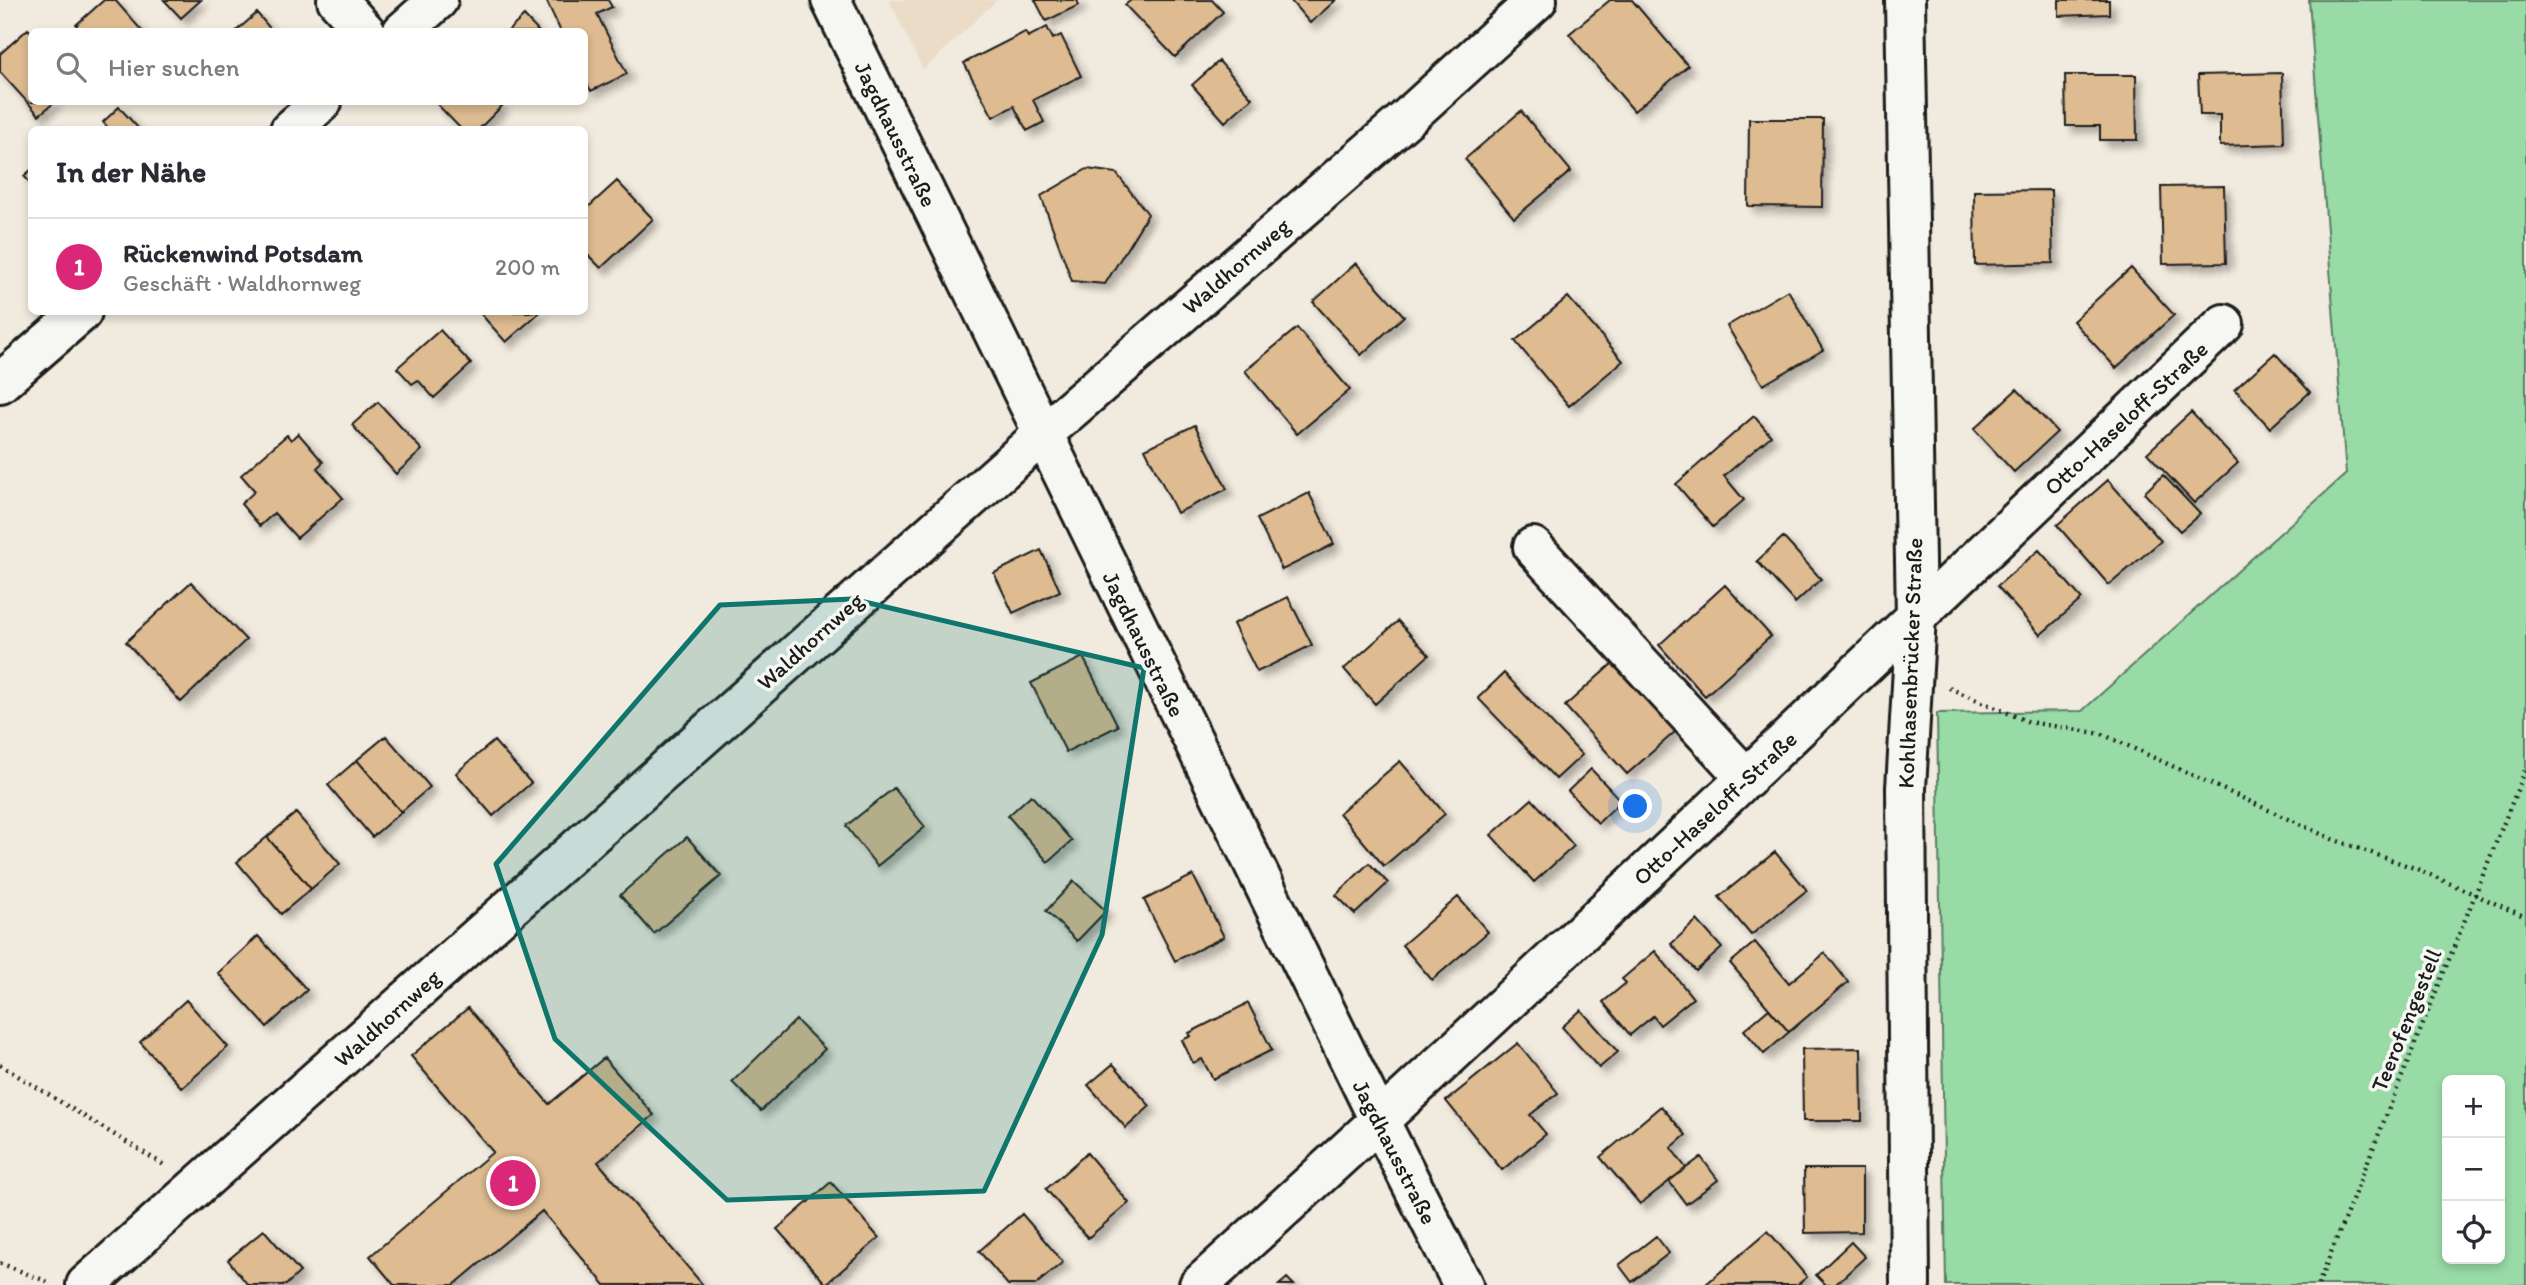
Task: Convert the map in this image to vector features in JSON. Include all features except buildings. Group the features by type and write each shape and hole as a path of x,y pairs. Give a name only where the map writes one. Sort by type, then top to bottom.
{"street":[{"path":"338,0 362,28"},
{"path":"406,28 438,0"},
{"name":"Jagdhausstraße","path":"831,0 1042,435 1463,1285"},
{"name":"Waldhornweg","path":"86,1285 1042,435 1396,128 1537,0"},
{"name":"Kohlhasenbrücker Straße","path":"1905,0 1916,617 1906,789 1910,1285"},
{"path":"294,126 318,105"},
{"path":"0,383 79,315"},
{"name":"Otto-Haseloff-Straße","path":"1199,1285 1380,1122 1747,779 2224,324"},
{"path":"1533,547 1747,779"}],"path":[{"path":"1912,675 1977,698 2029,722 2102,734 2332,839 2417,869 2526,917"},
{"name":"Teerofengestell","path":"2318,1285 2526,768"},
{"path":"0,1065 198,1186"},
{"path":"0,1263 54,1285"}],"highlighted area":[{"path":"852,599 1144,668 1102,935 984,1191 727,1200 555,1039 496,864 720,605"}],"shaded area":[{"path":"889,0 997,0 923,70"}],"green space":[{"path":"2309,0 2526,0 2526,1285 1946,1285 1937,713 2082,711 2346,474"}],"place":[{"name":"Rückenwind Potsdam","path":"513,1183"}]}
